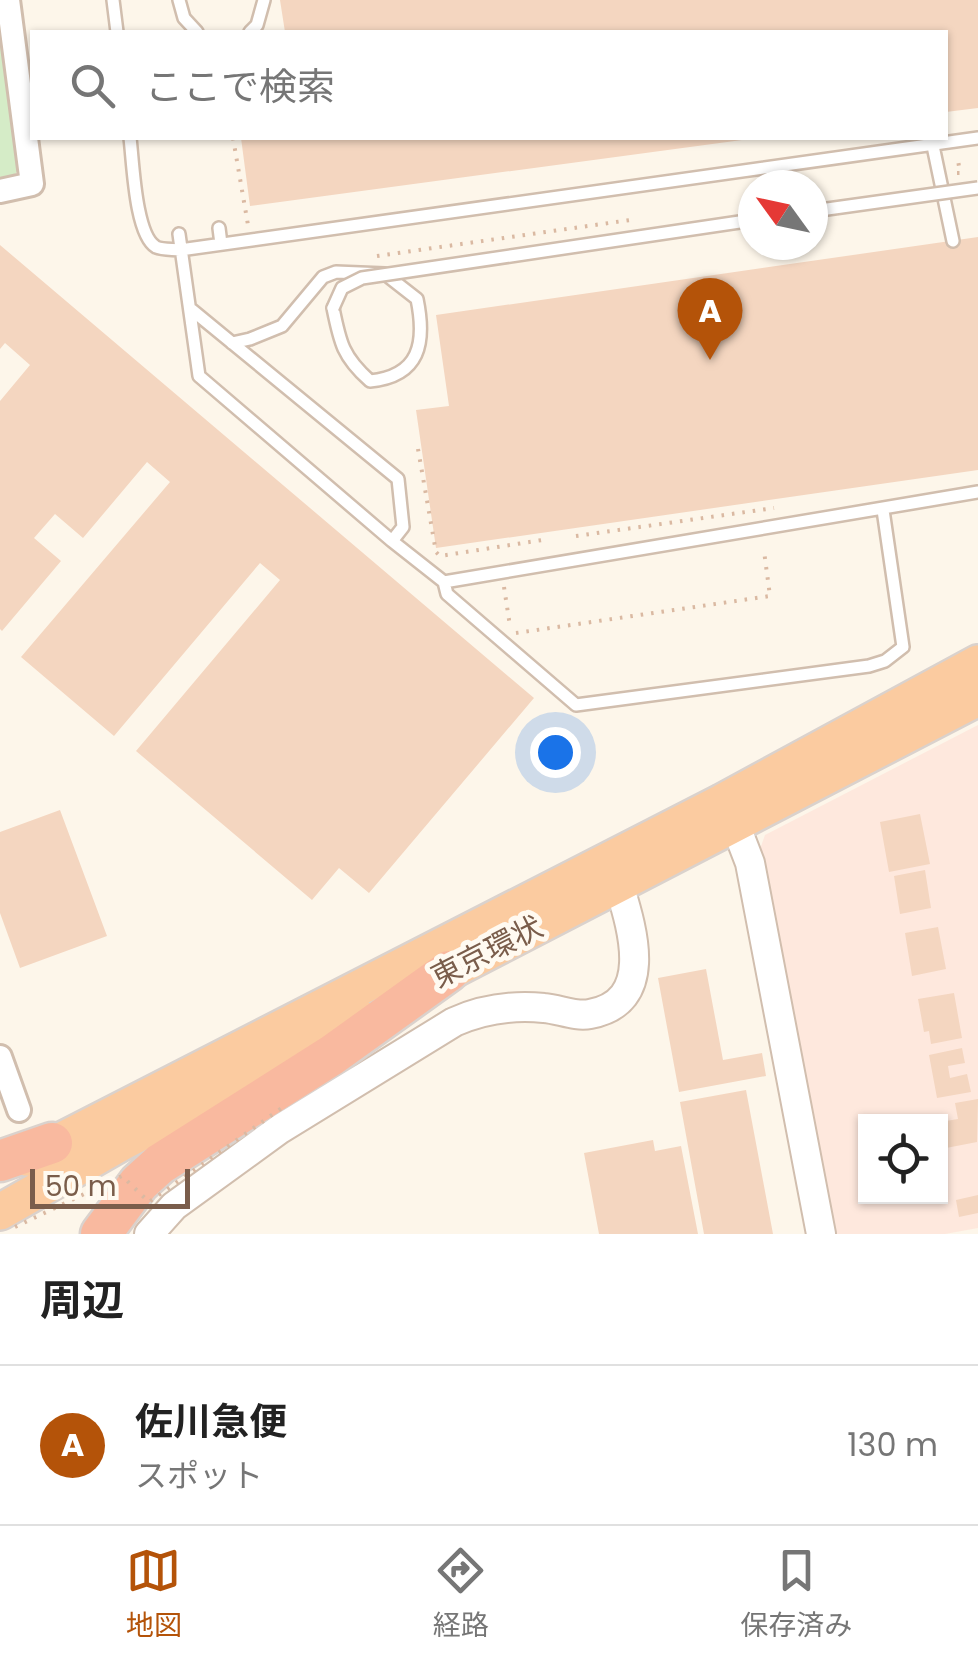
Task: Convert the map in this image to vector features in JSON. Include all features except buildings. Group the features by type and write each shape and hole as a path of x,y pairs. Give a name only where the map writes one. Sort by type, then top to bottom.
{"highway":[{"name":"東京環状","path":"0,1173 722,802 978,662"},
{"name":"東京環状","path":"7,1220 122,1143 978,698"},
{"path":"101,1234 139,1183 160,1164 332,1054 449,972"},
{"path":"0,1162 52,1144"}],"street":[{"path":"0,191 32,184 8,0"},
{"path":"735,824 750,863 821,1234"},
{"path":"149,1234 174,1206 280,1129 454,1022 474,1013 502,1008 547,1008 588,1015 610,1007 624,994 634,974 634,938 619,885"},
{"path":"0,1057 19,1110"}],"lane":[{"path":"114,0 117,30"},
{"path":"179,0 184,18 196,30"},
{"path":"252,30 264,0"},
{"path":"130,140 141,223 148,240 158,248 180,250 978,138"},
{"path":"933,146 953,241"},
{"path":"828,209 978,188"},
{"path":"232,342 250,340 282,326 323,277 336,272 385,274 386,274 417,299 424,330 416,358 393,379 370,381 349,363 339,342 333,308 342,288 362,278 386,274 738,222"},
{"path":"219,228 221,244"},
{"path":"179,234 200,376 444,582 447,594 576,705 885,661 903,647 884,510"},
{"path":"192,310 398,479 403,527 392,542"},
{"path":"444,582 978,492"}],"path":[{"path":"232,140 246,225 263,222"},
{"path":"950,174 960,172 958,160"},
{"path":"374,256 639,218"},
{"path":"418,449 436,552 440,556 542,540"},
{"path":"576,536 791,505"},
{"path":"511,634 770,596 764,551"},
{"path":"504,586 511,634 519,640"},
{"path":"7,1220 122,1176 149,1202 286,1105"}],"shaded area":[{"path":"978,725 978,1228 945,1234 834,1234 759,852 765,835"}],"green space":[{"path":"0,26 20,168 12,178 0,180"}],"place":[{"name":"佐川急便","path":"710,360"}]}
